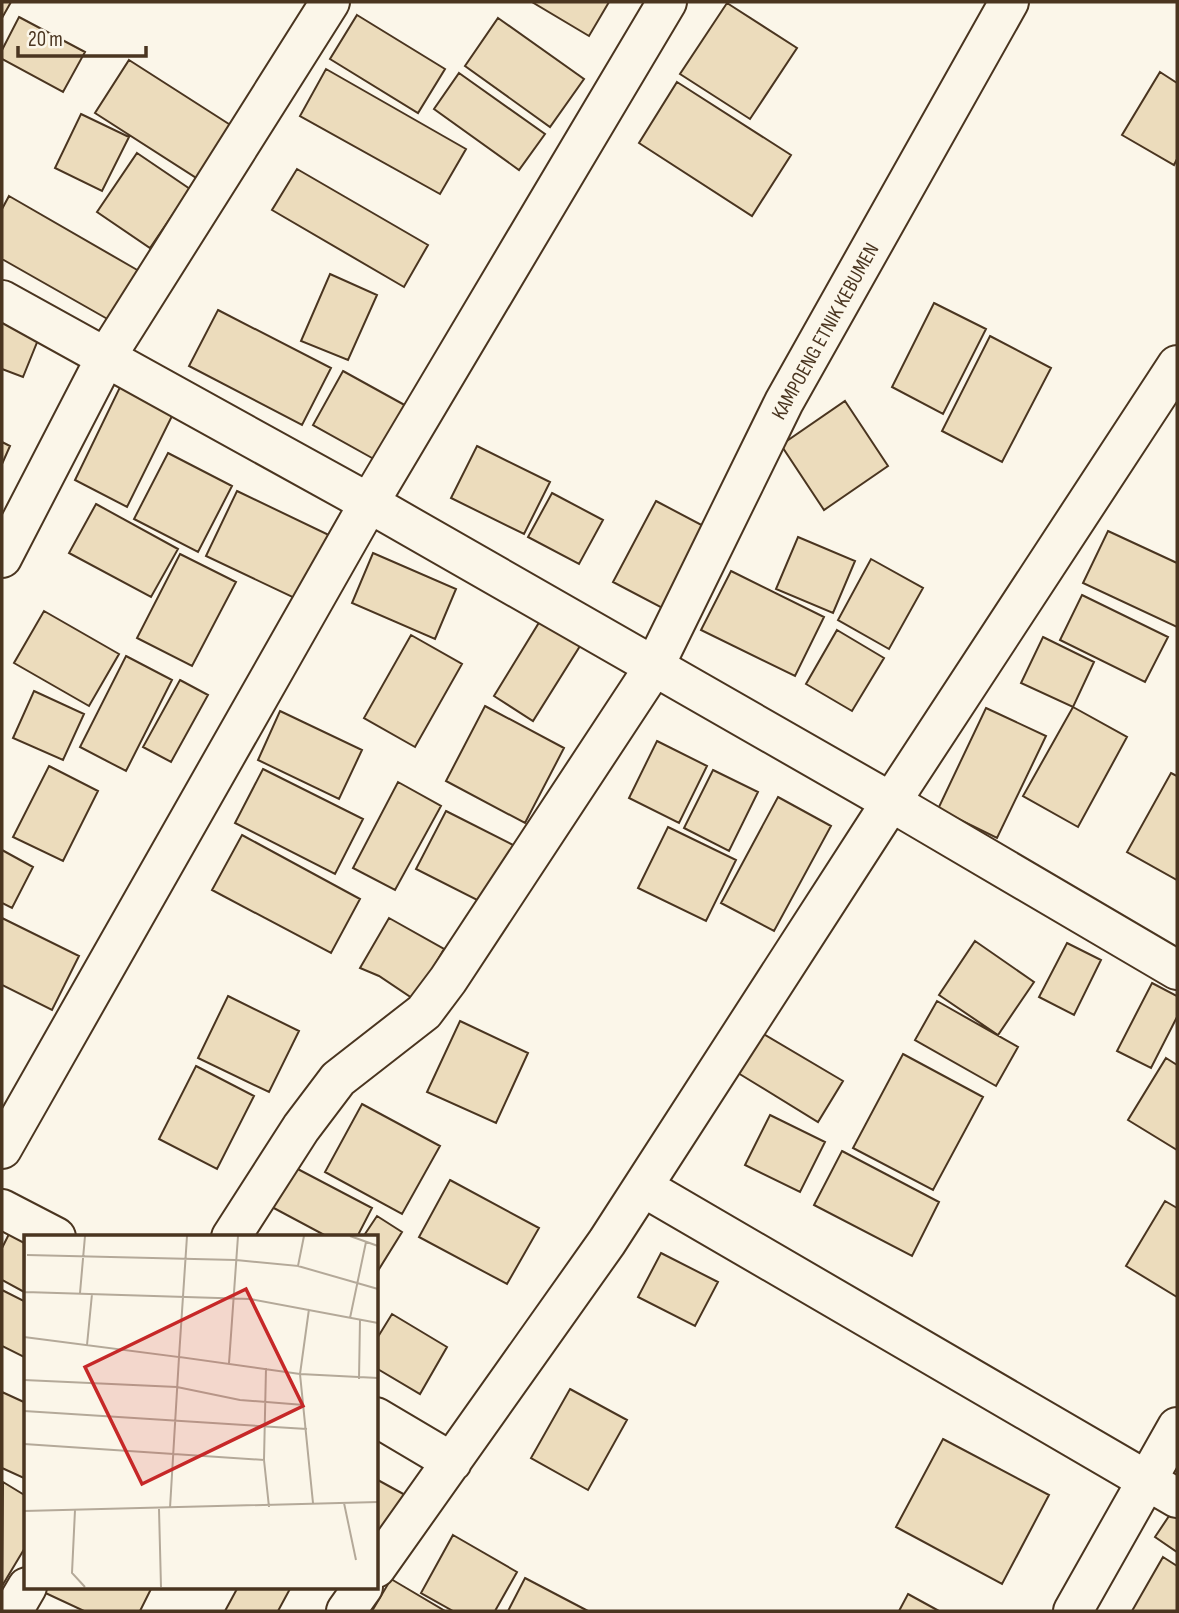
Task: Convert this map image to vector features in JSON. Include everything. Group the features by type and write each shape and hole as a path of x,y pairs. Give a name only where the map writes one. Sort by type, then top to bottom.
{"street":[{"path":"2,558 106,357 330,2"},
{"path":"2,1149 369,503 667,2"},
{"name":"KAMPOENG ETNIK KEBUMEN","path":"232,1235 301,1128 338,1079 424,1012 654,667 784,402 1009,2"},
{"path":"2,300 369,503 891,802 1177,970"},
{"path":"378,1566 643,1188 1177,365"},
{"path":"643,1188 1163,1490"},
{"path":"2,1209 52,1235"},
{"path":"378,1418 452,1462"},
{"path":"1073,1611 1163,1490 1177,1427"},
{"path":"13,1611 26,1588"},
{"path":"346,1611 362,1588"}],"building":[{"path":"2,2 11,2 2,18"},
{"path":"532,2 609,2 589,36"},
{"path":"727,3 797,48 750,119 680,74"},
{"path":"357,15 445,69 418,113 330,59"},
{"path":"19,17 85,52 63,92 2,59 2,50"},
{"path":"498,18 584,79 550,127 465,66"},
{"path":"129,60 232,126 198,179 95,113"},
{"path":"326,69 466,149 440,194 300,116"},
{"path":"1160,72 1177,83 1177,159 1174,165 1122,135"},
{"path":"459,73 545,134 519,170 434,109"},
{"path":"677,82 791,155 752,216 639,143"},
{"path":"81,114 129,137 102,191 55,168"},
{"path":"137,153 190,189 150,248 97,212"},
{"path":"297,169 428,245 404,287 272,210"},
{"path":"9,196 139,271 111,321 2,259 2,209"},
{"path":"330,274 377,295 348,360 301,341"},
{"path":"934,303 986,329 943,414 892,387"},
{"path":"2,308 44,325 23,377 2,369"},
{"path":"218,310 331,368 302,425 189,366"},
{"path":"990,336 1051,368 1002,462 942,431"},
{"path":"343,371 410,408 381,463 313,425"},
{"path":"122,383 175,410 127,507 75,480"},
{"path":"845,401 888,466 824,510 781,445"},
{"path":"2,442 10,446 2,464"},
{"path":"477,446 550,482 524,534 451,498"},
{"path":"168,453 232,486 198,552 134,519"},
{"path":"237,491 333,537 303,602 206,556"},
{"path":"552,493 603,520 579,564 528,537"},
{"path":"656,501 711,530 668,611 613,582"},
{"path":"96,504 178,549 151,597 69,553"},
{"path":"1108,531 1177,563 1177,627 1083,583"},
{"path":"798,537 855,561 833,613 776,589"},
{"path":"373,553 456,589 435,639 352,603"},
{"path":"180,554 236,582 192,666 137,638"},
{"path":"871,559 923,588 889,649 838,620"},
{"path":"731,571 824,617 795,676 701,630"},
{"path":"1082,595 1168,637 1145,682 1060,640"},
{"path":"44,611 119,654 89,706 14,663"},
{"path":"540,621 580,646 533,721 494,696"},
{"path":"837,630 884,658 852,711 806,684"},
{"path":"411,635 462,664 415,747 364,718"},
{"path":"1043,637 1094,662 1073,707 1021,683"},
{"path":"126,656 172,680 126,771 80,747"},
{"path":"180,680 208,695 171,762 143,747"},
{"path":"34,691 84,714 63,760 13,738"},
{"path":"485,706 564,748 525,823 446,781"},
{"path":"1073,707 1127,737 1078,827 1023,796"},
{"path":"986,708 1046,736 997,838 938,809"},
{"path":"280,711 362,750 339,799 258,760"},
{"path":"657,741 707,766 679,823 629,798"},
{"path":"49,766 98,791 63,861 13,837"},
{"path":"263,769 363,819 335,874 235,823"},
{"path":"713,770 758,792 729,851 684,828"},
{"path":"1171,773 1177,776 1177,880 1127,852"},
{"path":"398,782 441,806 395,890 353,868"},
{"path":"778,797 831,826 774,931 721,903"},
{"path":"446,811 515,846 485,904 416,869"},
{"path":"668,827 736,860 706,921 638,888"},
{"path":"242,835 360,899 331,953 212,890"},
{"path":"2,850 33,867 12,908 2,903"},
{"path":"2,918 79,956 52,1010 2,985"},
{"path":"389,918 444,949 415,1000 379,976 360,968"},
{"path":"975,941 1034,982 998,1035 939,995"},
{"path":"1067,943 1101,960 1074,1015 1039,997"},
{"path":"1152,983 1177,996 1177,1017 1151,1068 1117,1051"},
{"path":"228,996 299,1031 269,1092 198,1058"},
{"path":"937,1001 1018,1047 996,1086 915,1040"},
{"path":"460,1021 528,1053 496,1123 427,1092"},
{"path":"762,1033 843,1081 818,1122 738,1073"},
{"path":"903,1054 983,1097 933,1190 853,1148"},
{"path":"1166,1058 1177,1065 1177,1150 1128,1120"},
{"path":"196,1066 254,1096 217,1169 159,1139"},
{"path":"362,1104 440,1146 402,1214 325,1172"},
{"path":"770,1115 825,1142 800,1192 745,1165"},
{"path":"842,1151 939,1202 912,1256 814,1205"},
{"path":"292,1166 372,1208 358,1235 324,1235 270,1206"},
{"path":"450,1180 539,1228 507,1284 419,1237"},
{"path":"1165,1201 1177,1208 1177,1297 1126,1266"},
{"path":"377,1216 402,1232 378,1271 378,1235 364,1235"},
{"path":"13,1226 24,1235 24,1292 2,1280 2,1248"},
{"path":"661,1253 718,1282 695,1326 638,1297"},
{"path":"2,1290 24,1301 24,1357 2,1346"},
{"path":"392,1314 447,1347 420,1394 378,1369 378,1337"},
{"path":"570,1389 627,1420 588,1490 531,1458"},
{"path":"2,1392 24,1402 24,1478 2,1468"},
{"path":"943,1439 1049,1495 1002,1584 896,1527"},
{"path":"378,1480 407,1496 378,1549"},
{"path":"3,1482 24,1495 24,1549 2,1586"},
{"path":"1177,1504 1177,1552 1155,1537"},
{"path":"453,1535 517,1572 495,1611 453,1611 421,1593"},
{"path":"1163,1557 1177,1566 1177,1611 1132,1611"},
{"path":"525,1578 588,1611 508,1611"},
{"path":"391,1579 445,1611 372,1611"},
{"path":"152,1588 140,1611 84,1611 39,1590"},
{"path":"237,1588 290,1588 278,1611 225,1611"},
{"path":"908,1594 939,1611 899,1611"}]}
